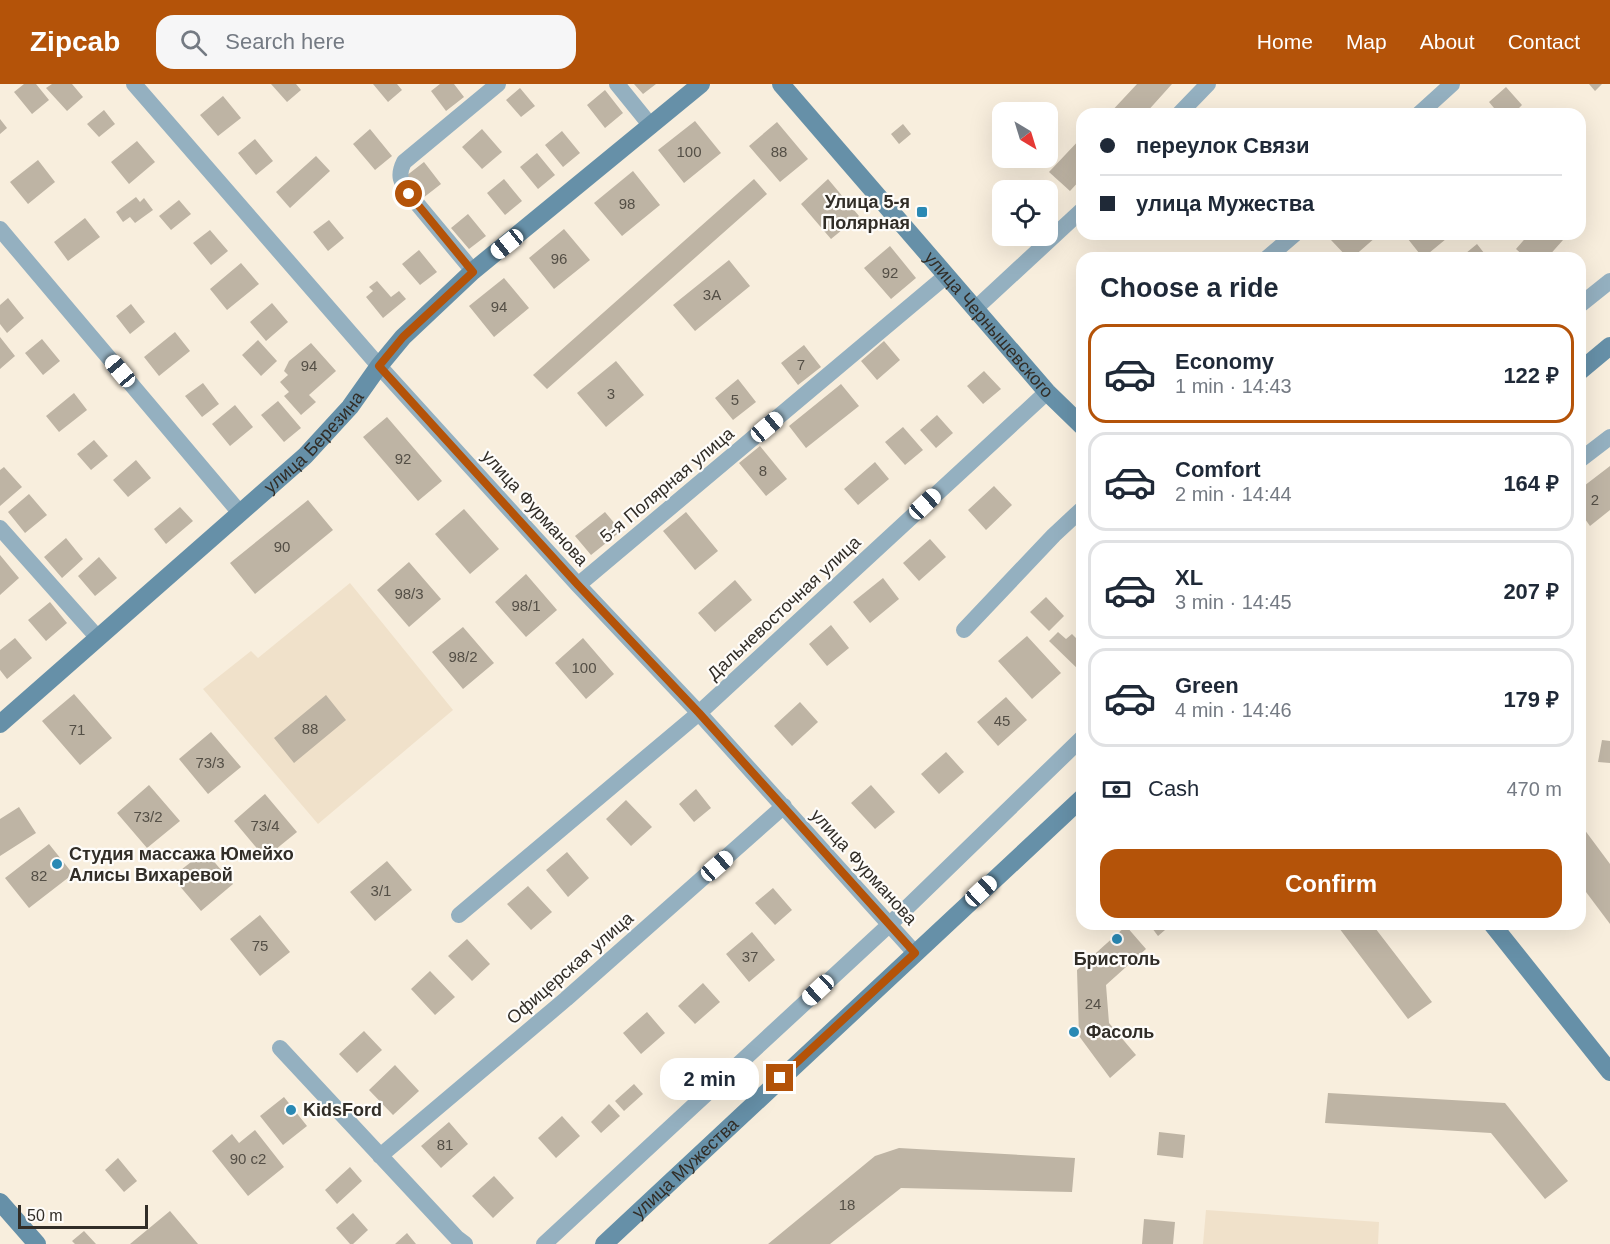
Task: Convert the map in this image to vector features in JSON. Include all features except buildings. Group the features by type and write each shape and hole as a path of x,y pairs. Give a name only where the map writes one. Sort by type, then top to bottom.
{"street":[{"name":"улица Фурманова","path":"134,84 379,366 578,585 784,806 915,953"},
{"path":"473,272 409,194 400,181 399,171 404,162 498,84"},
{"path":"617,84 651,126"},
{"name":"улица Березина","path":"0,724 305,456 350,407 403,337 473,272 701,84"},
{"name":"улица Чернышевского","path":"781,84 1047,392 1076,418"},
{"path":"1185,108 1208,84"},
{"path":"1426,108 1452,84"},
{"path":"975,309 1076,216"},
{"path":"0,229 240,513"},
{"path":"1274,252 1288,240"},
{"name":"5-я Полярная улица","path":"578,585 946,276"},
{"path":"1586,300 1610,281"},
{"path":"1586,366 1610,346"},
{"name":"Дальневосточная улица","path":"459,915 699,713 1047,392"},
{"path":"1586,455 1610,437"},
{"path":"964,630 1076,515"},
{"path":"0,528 98,638"},
{"path":"544,1244 889,925 1076,744"},
{"name":"улица Мужества","path":"604,1244 1076,804"},
{"name":"Офицерская улица","path":"380,1156 566,999 784,806"},
{"path":"1497,930 1610,1072"},
{"path":"280,1048 465,1244"},
{"path":"0,1202 37,1244"}],"shaded area":[{"path":"350,583 453,710 318,824 203,689 251,651 258,658"},
{"path":"1206,1210 1379,1222 1378,1244 1203,1244"}],"place":[{"name":"Улица 5-я Полярная","path":"922,212"},
{"name":"Студия массажа Юмейхо Алисы Вихаревой","path":"57,864"},
{"name":"Бристоль","path":"1117,939"},
{"name":"Фасоль","path":"1074,1032"},
{"name":"KidsFord","path":"291,1110"}],"route":[{"path":"409,194 473,272 403,337 379,366 578,585 784,806 915,953 780,1078"}]}
